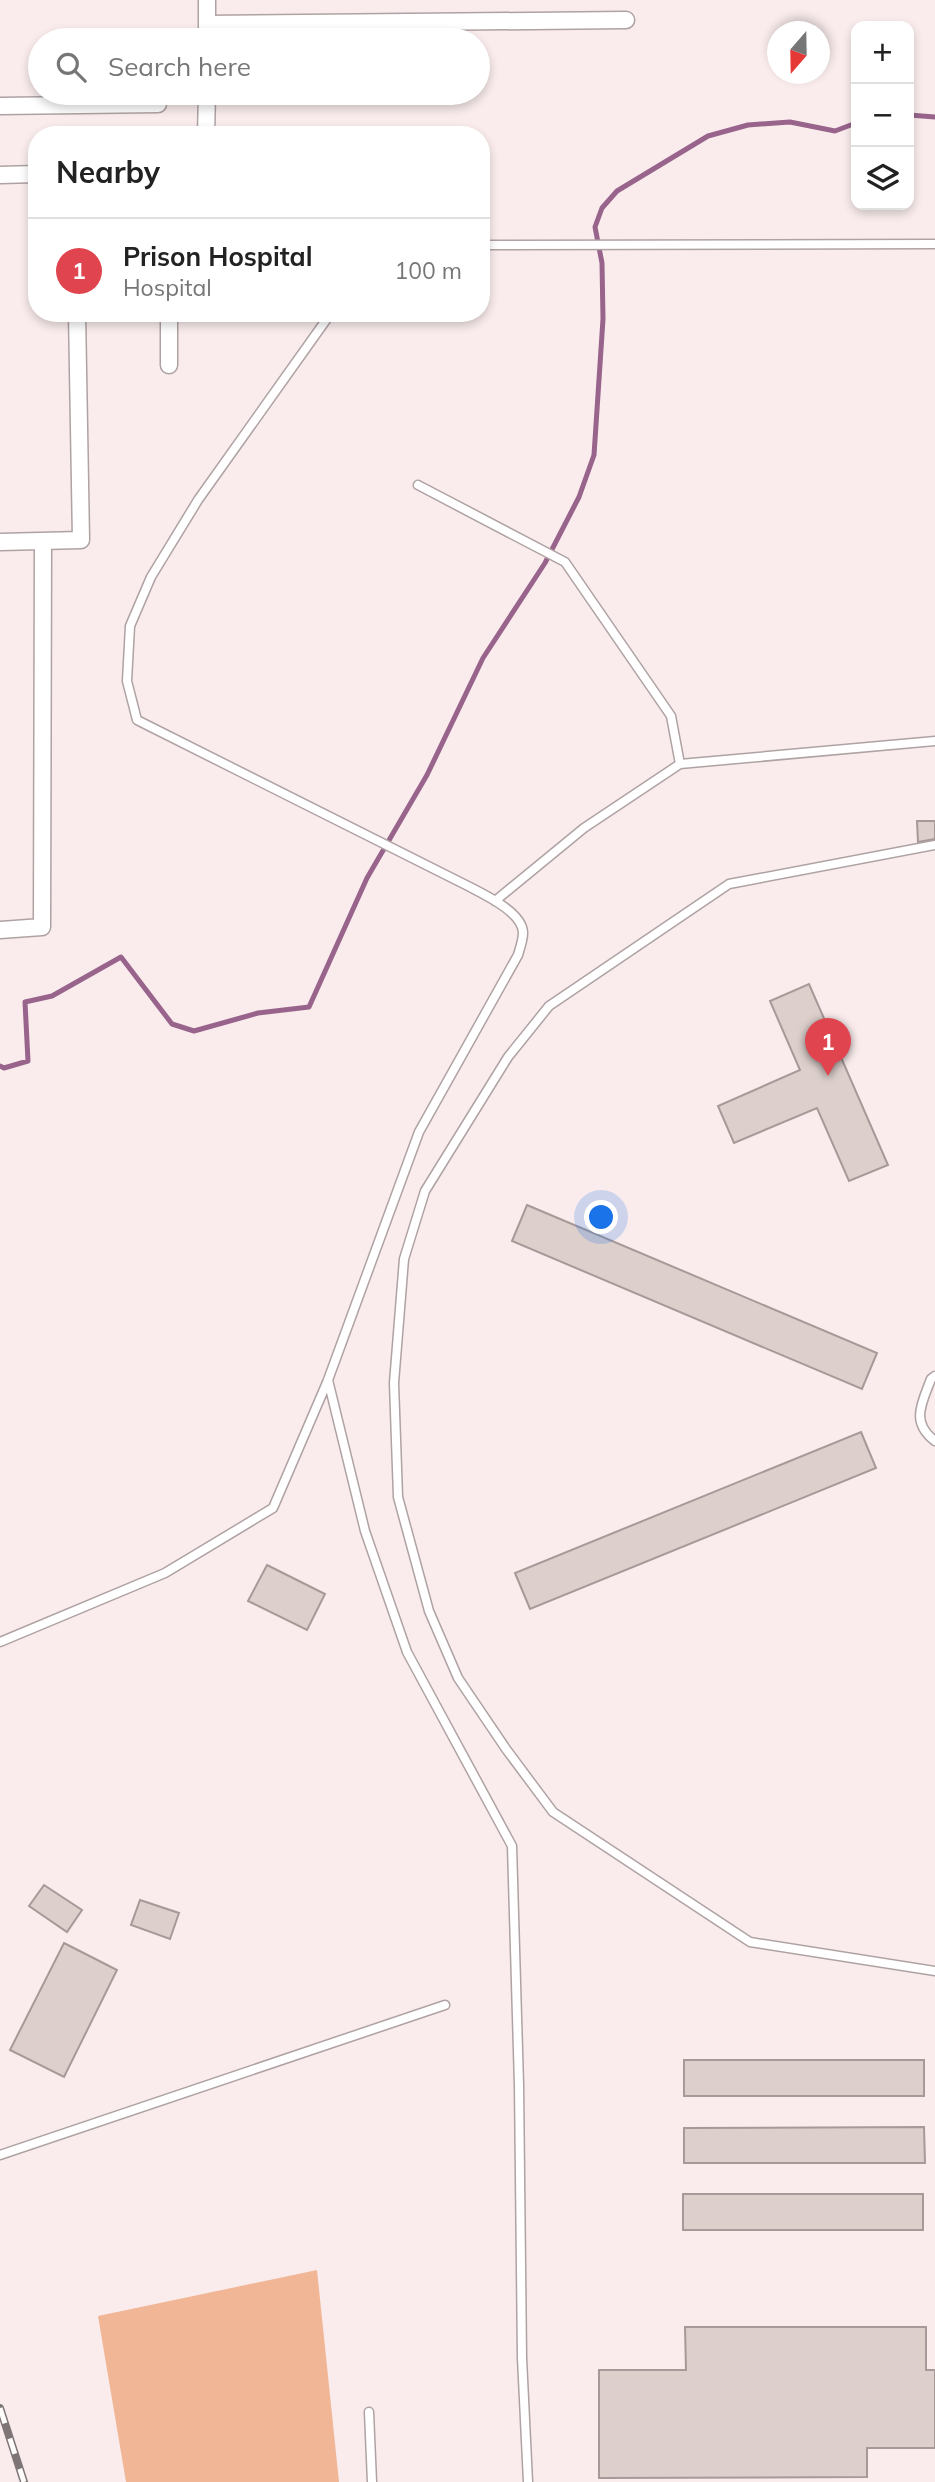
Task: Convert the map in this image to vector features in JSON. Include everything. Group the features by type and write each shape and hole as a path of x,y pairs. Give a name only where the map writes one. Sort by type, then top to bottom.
{"street":[{"path":"207,0 207,28"},
{"path":"347,28 626,20"},
{"path":"0,106 79,105"},
{"path":"206,126 207,105"},
{"path":"0,175 28,174"},
{"path":"0,542 81,540 77,322"},
{"path":"169,322 169,365"},
{"path":"0,930 42,927 43,541"}],"lane":[{"path":"490,245 935,244"},
{"path":"0,1642 165,1573 273,1508 328,1380 419,1132 518,955 523,934 520,920 495,901 137,720 127,681 130,626 151,577 198,500 325,322"},
{"path":"418,485 565,562 671,716 680,764"},
{"path":"495,901 584,828 680,764 935,741"},
{"path":"935,845 729,884 549,1006 508,1058 425,1191 404,1259 394,1383 398,1497 429,1611 458,1678 553,1812 750,1942 935,1971"},
{"path":"935,1376 918,1411 925,1433 935,1441"},
{"path":"328,1380 365,1531 407,1652 512,1846 519,2085 522,2358 528,2482"},
{"path":"0,2155 445,2005"},
{"path":"369,2412 372,2482"}],"shaded area":[{"path":"317,2270 339,2482 126,2482 98,2316"}],"building":[{"path":"917,821 935,821 935,839 918,842"},
{"path":"809,984 888,1165 849,1181 817,1108 734,1143 718,1106 800,1070 770,1001"},
{"path":"527,1205 877,1353 862,1389 512,1241"},
{"path":"861,1432 876,1468 530,1609 515,1573"},
{"path":"267,1565 325,1594 307,1630 248,1601"},
{"path":"44,1885 82,1910 67,1932 29,1906"},
{"path":"140,1900 179,1913 170,1939 131,1925"},
{"path":"64,1943 117,1970 64,2077 10,2050"},
{"path":"684,2060 924,2060 924,2096 684,2096"},
{"path":"924,2127 925,2163 684,2163 684,2128"},
{"path":"683,2194 923,2194 923,2230 683,2230"},
{"path":"685,2327 926,2327 926,2370 935,2370 935,2448 867,2448 867,2477 599,2478 599,2370 686,2370"}],"waterway":[{"path":"914,115 935,117"},
{"path":"0,1066 4,1068 28,1061 25,1002 52,996 121,957 172,1024 194,1031 258,1013 309,1007 367,878 427,775 483,658 545,563 579,497 594,455 603,319 602,263 595,227 602,208 617,191 708,136 748,125 790,122 835,131 851,125"}],"railway":[{"path":"0,2408 24,2482"}],"place":[{"name":"Prison Hospital","path":"828,1076"}]}
